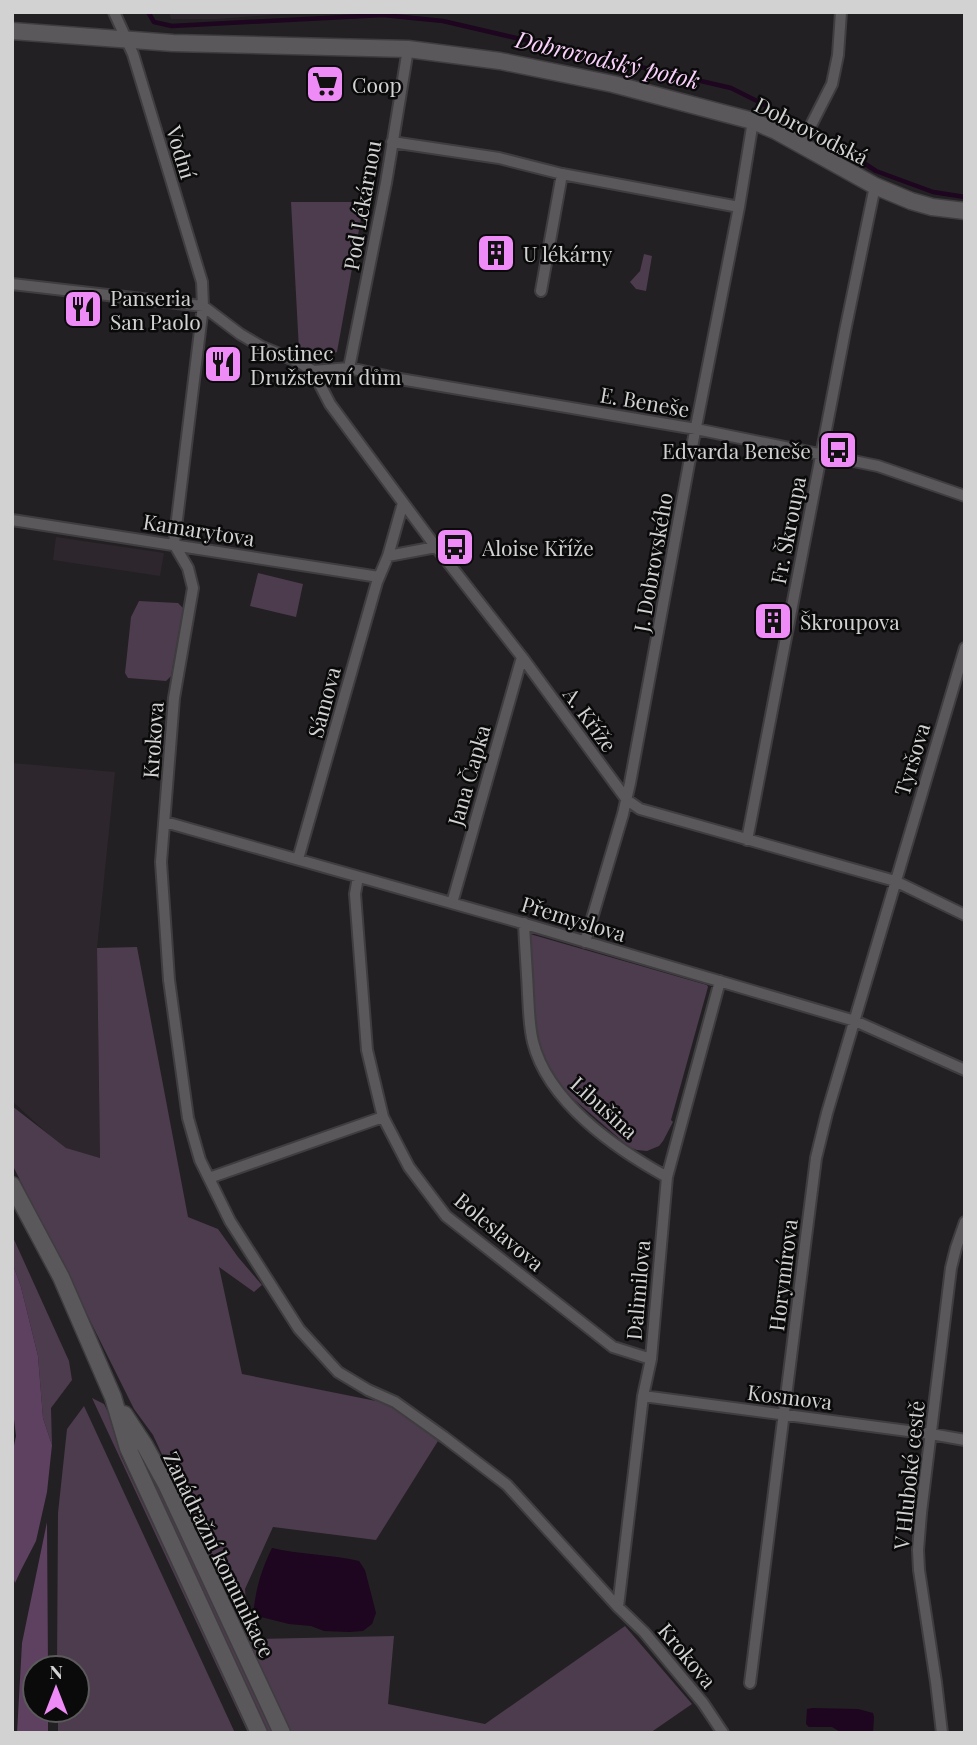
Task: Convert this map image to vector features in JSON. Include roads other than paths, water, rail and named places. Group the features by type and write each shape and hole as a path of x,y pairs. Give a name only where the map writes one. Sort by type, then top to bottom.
{"main road":[{"name":"Dobrovodská","path":"12,31 173,43 408,49 469,56 535,68 673,99 753,121 804,140 875,186 932,207 965,211"},
{"name":"Zanádražní komunikace","path":"12,1185 61,1277 113,1397 128,1448 259,1733"},
{"name":"Zanádražní komunikace","path":"113,1397 167,1486 282,1733"}],"street":[{"name":"Vodní","path":"114,12 133,54 202,282 203,306"},
{"path":"804,140 832,84 838,55 841,12"},
{"name":"Pod Lékárnou","path":"349,368 386,183 408,49"},
{"name":"J. Dobrovského","path":"585,942 627,800 753,121"},
{"path":"392,142 499,158 562,174 739,207"},
{"path":"541,291 562,174"},
{"name":"Fr. Škroupa","path":"747,840 875,186"},
{"path":"12,284 203,306 240,334 313,371"},
{"path":"174,544 203,306"},
{"name":"E. Beneše","path":"313,371 349,368 696,429 878,466 965,496"},
{"name":"A. Kříže","path":"313,371 330,404 627,800 640,809 895,881 965,915"},
{"name":"Sámova","path":"298,859 403,503"},
{"name":"Kamarytova","path":"12,520 379,577"},
{"name":"Krokova","path":"174,544 188,568 193,588 174,698 161,862 169,980 188,1118 200,1160 230,1221 299,1329 338,1372 395,1402 507,1485 644,1632 723,1733"},
{"path":"388,556 436,547"},
{"name":"Tyršova","path":"895,881 965,648"},
{"name":"Jana Čapka","path":"452,903 522,657"},
{"name":"Přemyslova","path":"165,822 524,923 855,1021 965,1070"},
{"name":"Boleslavova","path":"358,877 355,894 367,1050 383,1117 409,1167 446,1216 613,1347 651,1359"},
{"name":"Horymírova","path":"750,1683 816,1158 895,881"},
{"name":"Libušina","path":"524,923 531,1032 546,1075 598,1130 634,1159 667,1177"},
{"name":"Dalimilova","path":"618,1607 643,1396 651,1359 667,1177 720,981"},
{"path":"209,1178 383,1117"},
{"name":"V Hluboké cestě","path":"942,1733 918,1549 951,1268 965,1222"},
{"name":"Kosmova","path":"643,1396 965,1440"}],"waterway":[{"name":"Dobrovodský potok","path":"148,12 154,22 172,26 383,15 443,21 731,88 807,126 876,171 933,192 965,197"}],"place":[{"name":"Coop","path":"325,84"},
{"name":"U lékárny","path":"496,253"},
{"name":"Panseria San Paolo","path":"83,309"},
{"name":"Hostinec Družstevní dům","path":"223,364"},
{"name":"Edvarda Beneše","path":"838,450"},
{"name":"Aloise Kříže","path":"455,547"},
{"name":"Škroupova","path":"773,621"}]}
